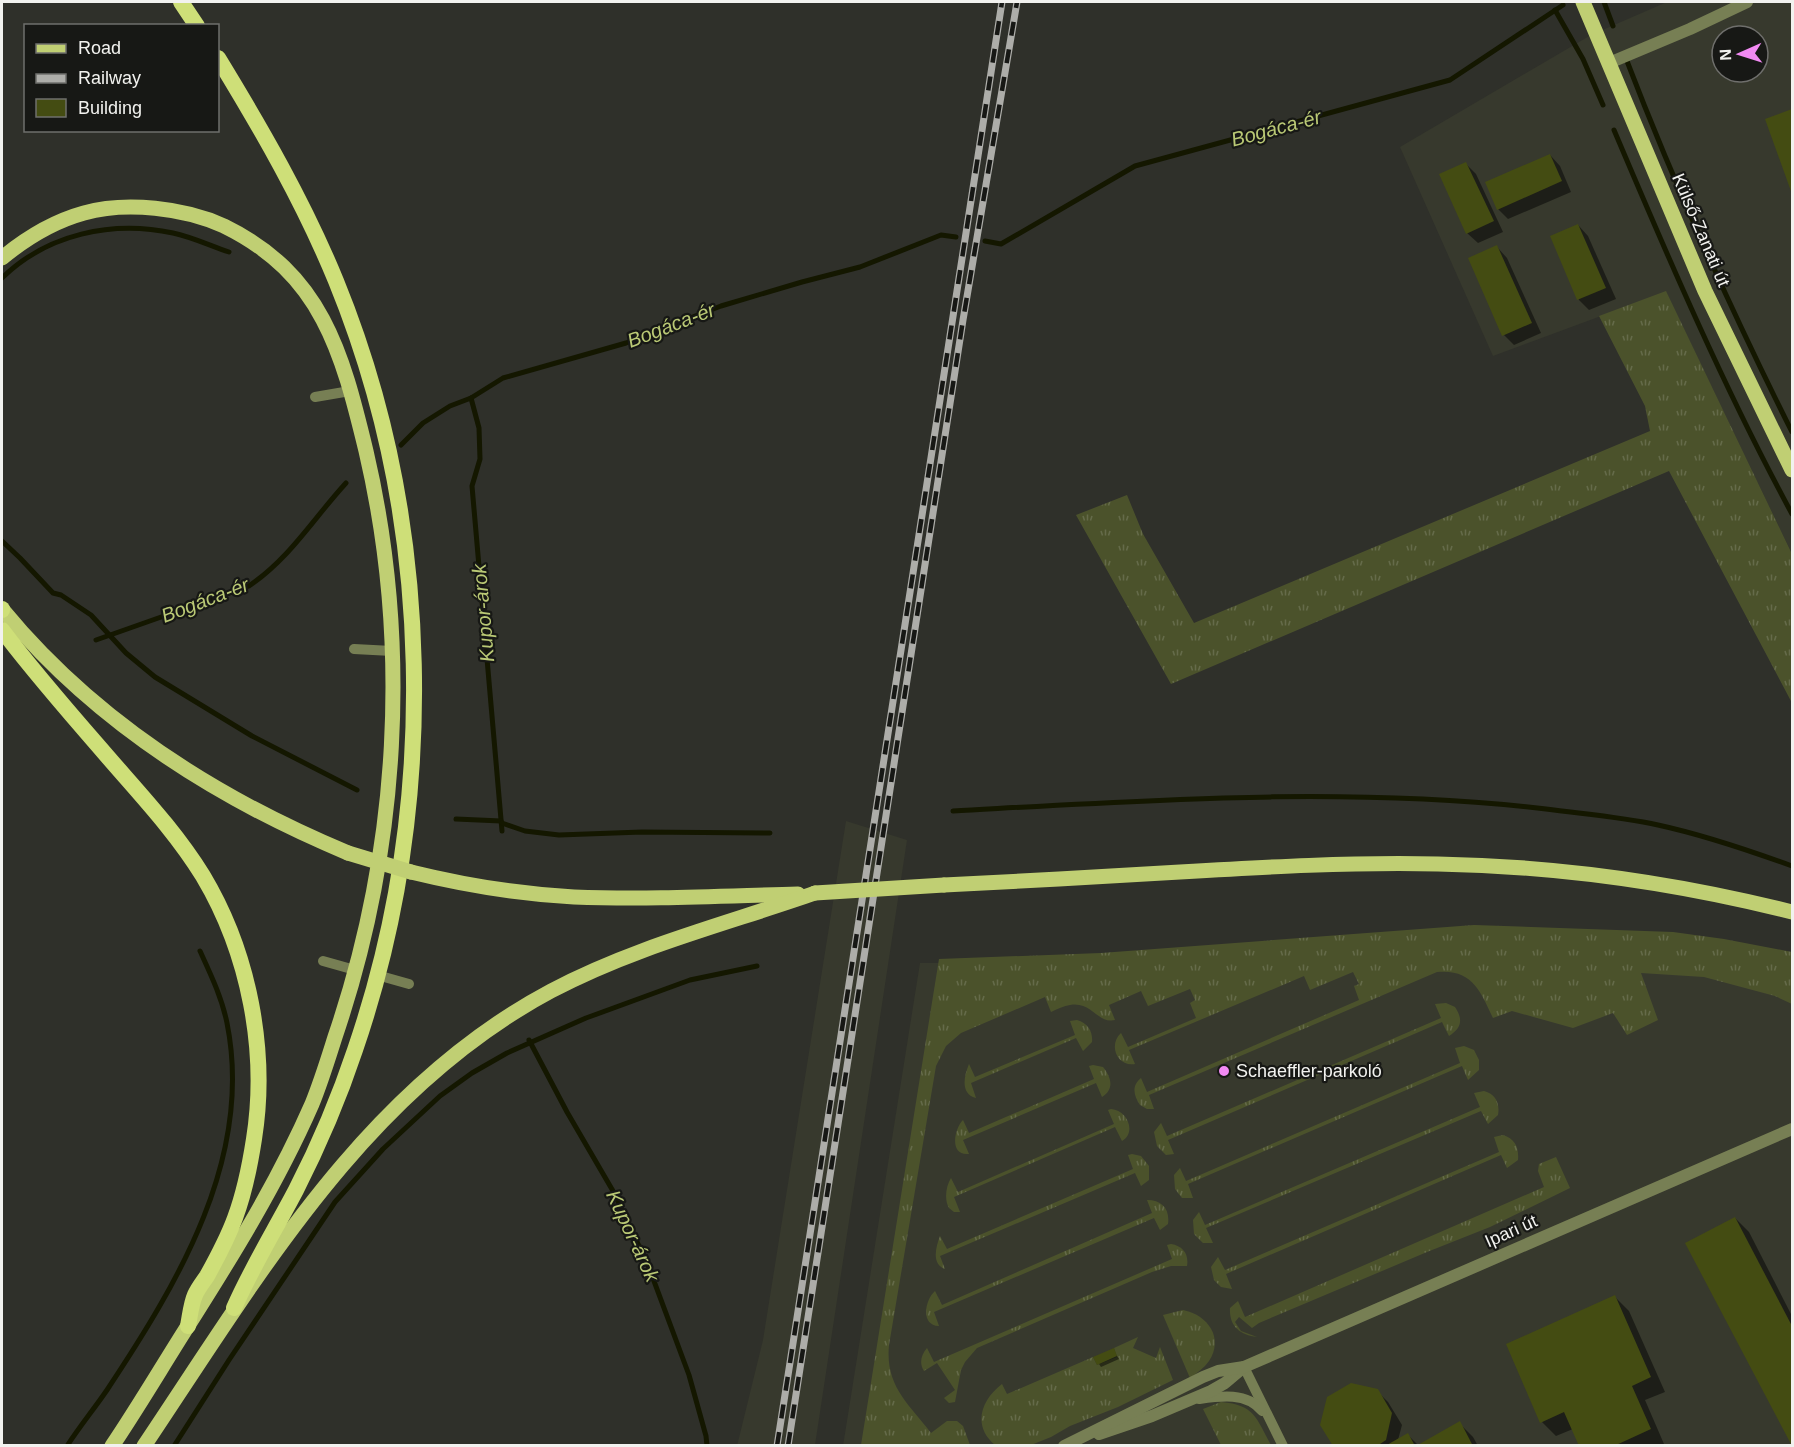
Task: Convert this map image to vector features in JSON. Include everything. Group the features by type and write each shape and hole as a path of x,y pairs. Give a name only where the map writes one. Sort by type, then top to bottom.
{"highway":[{"path":"180,2 195,24"},
{"path":"219,60 273,150 302,206 333,274 362,355 390,462 406,553 413,620 414,722 411,780 398,889 377,975 355,1050 324,1131 289,1202 248,1276 234,1308"},
{"path":"2,630 59,702 164,821 183,847 216,901 242,969 255,1027 258,1058 254,1140 235,1220 195,1296 188,1326"}],"main road":[{"name":"Külső-Zanati út","path":"1583,2 1613,61 1705,291 1792,470"},
{"path":"2,258 14,248 56,224 85,212 118,208 153,208 196,216 218,223 262,247 297,278 313,299 322,316 339,356 350,391 374,486 382,529 392,651 392,750 386,823 371,907 355,970 322,1076 286,1161 230,1260 112,1446"},
{"path":"2,610 51,664 86,696 165,757 243,805 278,823 348,853 411,872 463,884 564,896 781,900"},
{"path":"144,1446 271,1255 349,1157 419,1084 456,1052 514,1013 591,972 632,954 781,900 815,893 944,885 1316,865 1440,864 1513,867 1598,875 1699,891 1792,912"}],"street":[{"path":"1613,61 1747,2"},
{"name":"Ipari út","path":"1068,1444 1203,1377 1218,1371 1244,1367 1792,1129"},
{"name":"Ipari út","path":"1068,1444 1122,1428 1192,1400 1225,1383 1244,1367"}],"lane":[{"path":"315,397 350,391"},
{"path":"354,649 392,651"},
{"path":"322,961 355,970"},
{"path":"377,975 409,984"},
{"path":"1244,1367 1283,1446"},
{"path":"1192,1400 1221,1396 1243,1398 1260,1408 1268,1419"}],"shaded area":[{"path":"1667,2 1792,2 1792,554 1666,292 1493,356 1400,147 1591,35"},
{"path":"846,821 907,840 815,1445 737,1446 763,1340"},
{"path":"1570,948 1792,992 1792,1445 843,1446 920,963"}],"green space":[{"path":"1666,291 1792,554 1792,703 1669,471 1171,684 1076,515 1127,495 1143,534 1194,623 1650,431 1645,406 1599,316"},
{"path":"1474,925 1673,932 1792,952 1792,1004 1775,996 1704,977 1641,973 1658,1020 1627,1035 1613,1013 1573,1028 1512,1011 1493,1018 1479,991 1467,978 1449,972 1437,972 1149,1095 1154,1109 1147,1109 1140,1105 1136,1098 1134,1091 1141,1078 1147,1092 1359,1000 1354,986 1359,984 1353,972 1310,990 1304,976 1129,1050 1135,1064 1119,1059 1115,1049 1117,1038 1121,1033 1128,1047 1196,1018 1190,1003 1195,1000 1190,989 1148,1006 1141,991 1109,1005 1115,1020 1103,1019 1084,1006 1078,1005 1065,1006 1051,1012 1045,997 961,1033 946,1046 936,1066 889,1345 889,1359 894,1383 931,1433 947,1421 957,1421 963,1426 970,1445 861,1445 939,959 1101,953"},
{"path":"1446,1003 1455,1007 1460,1019 1457,1030 1449,1036 1442,1022 1168,1140 1174,1154 1166,1155 1157,1146 1154,1132 1161,1123 1167,1136 1441,1018 1435,1004"},
{"path":"1077,1020 1089,1028 1092,1035 1092,1042 1083,1051 1076,1038 971,1083 976,1098 967,1093 965,1079 969,1064 975,1077 1075,1035 1070,1021"},
{"path":"1464,1046 1474,1050 1479,1060 1479,1070 1468,1080 1462,1066 1188,1184 1193,1198 1182,1198 1175,1189 1174,1175 1180,1168 1186,1181 1460,1063 1455,1048"},
{"path":"1089,1066 1103,1067 1110,1079 1109,1090 1102,1097 1096,1083 963,1140 969,1154 958,1151 955,1141 957,1129 963,1120 969,1133 1094,1079"},
{"path":"1484,1091 1494,1097 1498,1107 1498,1115 1488,1124 1481,1111 1206,1228 1213,1243 1203,1243 1194,1234 1193,1220 1199,1212 1205,1225 1480,1107 1474,1093"},
{"path":"1108,1110 1122,1113 1128,1122 1129,1132 1122,1141 1115,1127 954,1197 960,1212 954,1212 949,1208 946,1193 951,1178 958,1192 1114,1124"},
{"path":"1503,1135 1513,1141 1518,1151 1518,1160 1507,1168 1501,1155 1226,1274 1232,1289 1221,1287 1214,1280 1211,1267 1218,1257 1225,1270 1499,1152 1494,1137"},
{"path":"1128,1155 1141,1156 1149,1166 1149,1180 1141,1186 1135,1173 940,1256 945,1269 938,1263 936,1250 940,1236 947,1249 1133,1169"},
{"path":"1556,1157 1570,1188 1490,1227 1259,1323 1252,1328 1239,1317 1235,1322 1241,1331 1257,1337 1241,1332 1231,1320 1230,1308 1238,1301 1245,1317 1544,1187 1538,1171 1539,1164"},
{"path":"1147,1200 1164,1206 1168,1214 1168,1224 1160,1230 1154,1218 934,1312 939,1326 929,1321 927,1306 935,1291 942,1305 1152,1213"},
{"path":"1171,1244 1184,1251 1187,1266 1171,1266 1152,1272 977,1348 961,1370 955,1402 949,1403 944,1398 955,1390 937,1363 924,1371 922,1368 921,1359 927,1348 934,1362 1172,1259 1167,1245"},
{"path":"1183,1310 1206,1322 1214,1336 1215,1344 1209,1361 1190,1378 1163,1315"},
{"path":"1138,1337 1133,1348 1156,1358 1160,1347 1173,1380 1031,1445 995,1445 988,1438 983,1430 982,1422 984,1405 1002,1384 1007,1394 1093,1357 1097,1365 1117,1357 1114,1348"},
{"path":"1221,1402 1241,1406 1253,1414 1271,1445 1221,1445 1203,1409"}],"building":[{"path":"1792,109 1792,194 1765,119"},
{"path":"1550,154 1562,181 1497,210 1485,182"},
{"path":"1466,162 1494,221 1466,234 1439,174"},
{"path":"1578,224 1606,288 1577,300 1550,236"},
{"path":"1497,245 1532,323 1502,336 1468,258"},
{"path":"1735,1217 1792,1326 1792,1446 1685,1243"},
{"path":"1615,1295 1651,1377 1632,1386 1651,1429 1614,1446 1579,1446 1564,1412 1540,1423 1506,1344"},
{"path":"1114,1348 1117,1356 1097,1365 1093,1357"},
{"path":"1351,1383 1378,1389 1392,1413 1386,1440 1377,1446 1333,1446 1320,1425 1327,1397"},
{"path":"1460,1421 1473,1446 1416,1446"},
{"path":"1408,1433 1415,1446 1385,1446"}],"waterway":[{"path":"1604,2 1613,26"},
{"name":"Bogáca-ér","path":"985,241 1001,244 1135,166 1450,80 1563,5"},
{"path":"1555,10 1583,59 1603,105"},
{"path":"1625,56 1704,246 1792,432"},
{"path":"1614,130 1721,372 1792,514"},
{"path":"2,278 20,263 60,241 104,230 127,228 173,233 229,252"},
{"name":"Bogáca-ér","path":"401,445 423,423 503,378 626,343 721,306 860,267 941,235 956,237"},
{"name":"Kupor-árok","path":"471,398 479,428 480,459 472,486 502,831"},
{"name":"Bogáca-ér","path":"96,640 249,586 289,551 346,483"},
{"path":"2,541 53,593 61,595 91,615 126,653 155,677 252,736 357,790"},
{"path":"953,811 1250,797 1398,798 1472,802 1546,809 1658,825 1726,843 1792,866"},
{"path":"456,819 501,821"},
{"path":"502,823 525,831 559,835 642,832 770,833"},
{"path":"67,1446 107,1390 160,1306 204,1217 220,1170 230,1122 233,1073 225,1014 200,951"},
{"path":"174,1446 335,1202 383,1149 440,1096 472,1073 507,1053 586,1018 690,980 757,966"},
{"name":"Kupor-árok","path":"529,1040 613,1191 648,1265 689,1375 707,1446"}],"railway":[{"path":"777,1446 1002,2"},
{"path":"788,1446 963,320 1017,2"}],"place":[{"name":"Schaeffler-parkoló","path":"1224,1071"}]}
